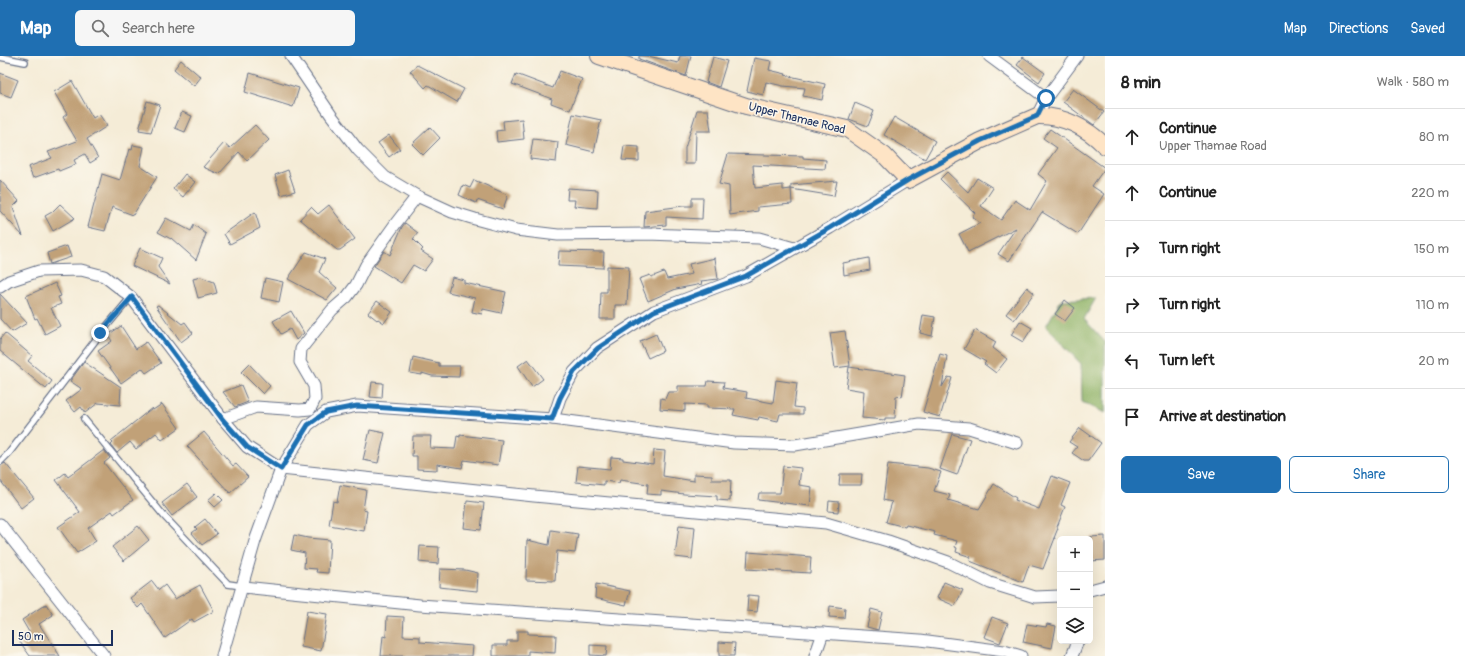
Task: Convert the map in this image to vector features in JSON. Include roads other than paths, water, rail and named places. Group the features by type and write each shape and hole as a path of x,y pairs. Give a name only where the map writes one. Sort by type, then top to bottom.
{"street":[{"path":"291,56 331,115 358,150 385,177 417,196 469,218 516,230 558,234 647,234 758,238 794,248"},
{"name":"Upper Thamae Road","path":"599,56 746,106 847,129 884,155 908,180"},
{"path":"989,56 1046,98"},
{"path":"1037,116 1046,98 1077,56"},
{"path":"552,419 560,398 574,372 598,348 654,311 746,276 830,228 908,180 980,141 1037,116 1046,115 1072,122 1098,139 1105,146"},
{"path":"223,420 256,407 300,410 310,408 315,399 314,386 300,362 301,349 332,310 347,297 356,286 366,265 417,196"},
{"path":"0,287 9,281 39,271 81,270 104,276 132,297 223,420 247,447 281,469 534,496 826,523 888,541 948,562 990,583 1035,597 1057,596"},
{"path":"222,656 255,541 281,469 308,425 326,412 357,406 552,419 734,443 796,445 919,424 969,428 1017,443"},
{"path":"0,524 104,656"},
{"path":"243,586 420,605 920,640 1004,652 1021,656"},
{"path":"1093,589 1105,586"},
{"path":"815,656 822,633"},
{"path":"1072,656 1077,644"}],"lane":[{"path":"0,57 25,62"},
{"path":"0,462 9,453 100,333 132,297"},
{"path":"84,419 164,516 228,584 243,586"}]}
